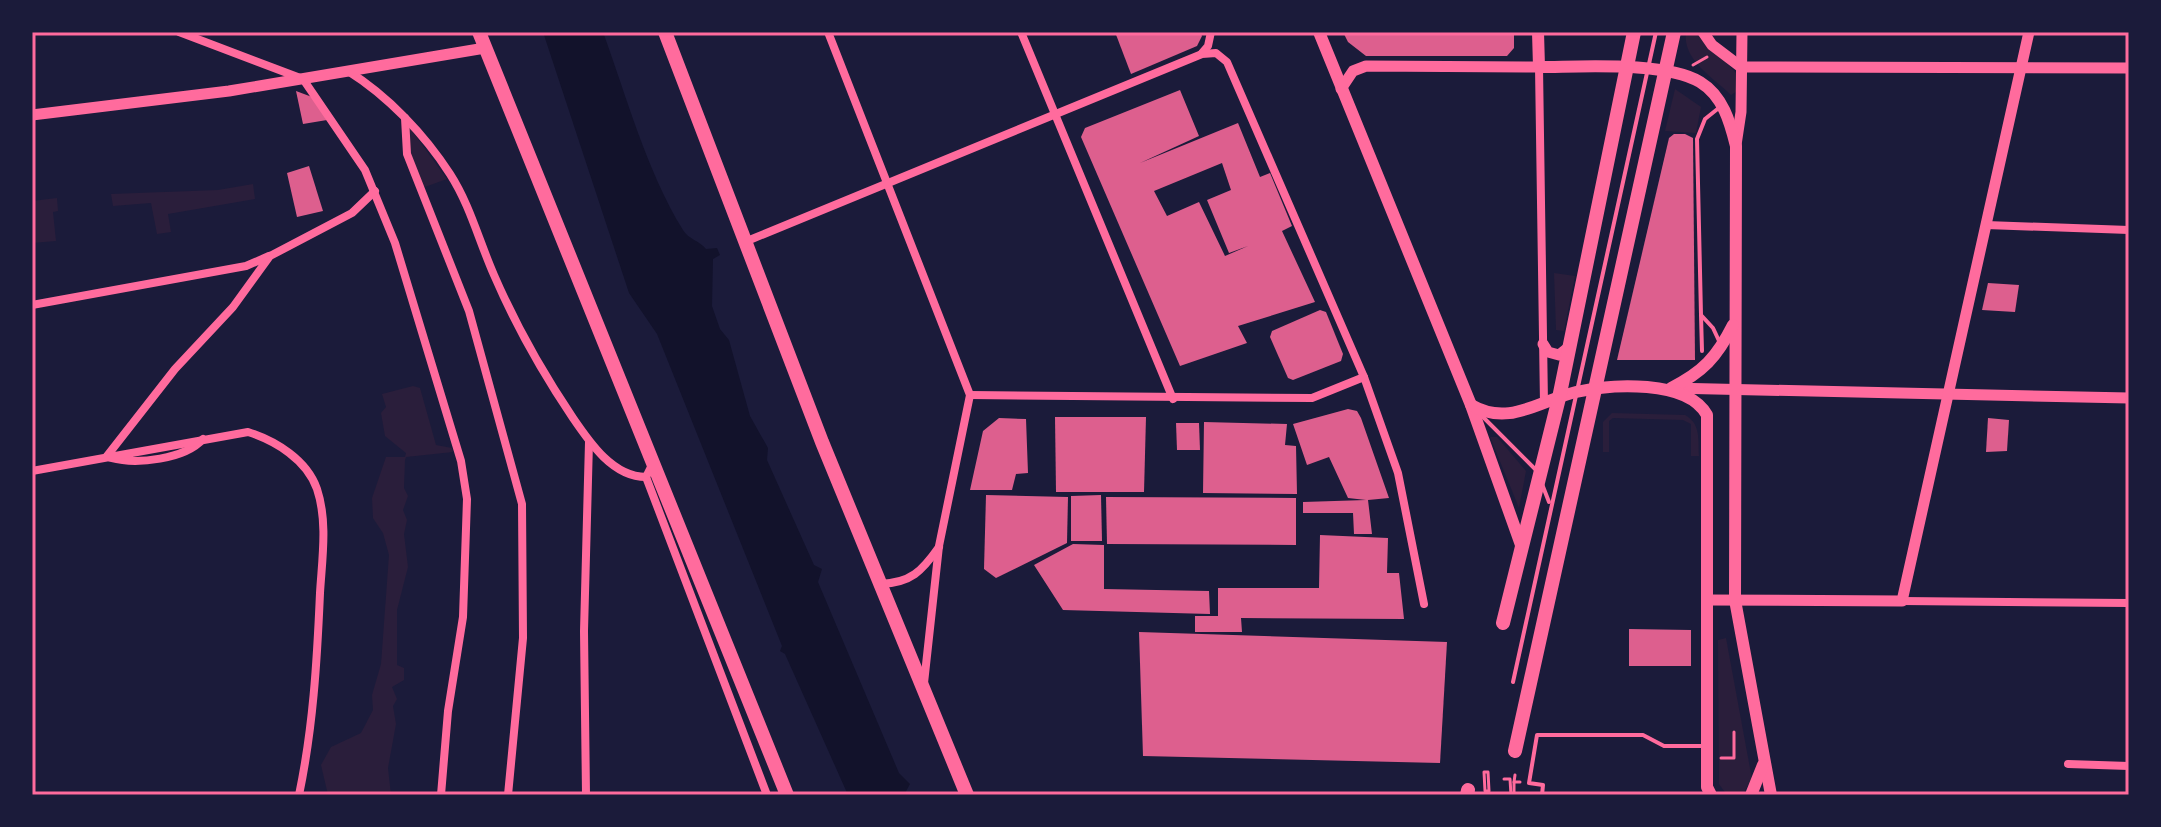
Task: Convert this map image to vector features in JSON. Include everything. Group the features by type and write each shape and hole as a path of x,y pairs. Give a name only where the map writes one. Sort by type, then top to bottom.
{"main road":[{"path":"479,32 787,795"},
{"path":"665,32 880,584 967,795"},
{"path":"1319,32 1471,405 1521,545"},
{"path":"1538,32 1539,67 1626,67 1666,72 1700,82 1723,105 1736,146 1735,600 1771,795"},
{"path":"1503,623 1538,472 1559,398 1634,32"},
{"path":"1515,751 1674,32"},
{"path":"1471,405 1496,415 1544,405 1574,393 1595,389 1671,388 1702,372 1722,349 1736,320"},
{"path":"1671,388 1700,403 1707,415 1708,792"},
{"path":"1751,795 1764,762"}],"street":[{"path":"179,32 303,79 365,170 375,191 461,461 467,499 463,617 448,711 441,795"},
{"path":"828,32 970,395 939,546 924,691"},
{"path":"1021,32 1173,399"},
{"path":"1202,54 1208,46 1211,32"},
{"path":"1703,32 1723,55 1741,67 2129,68"},
{"path":"1736,146 1742,32"},
{"path":"1902,601 2029,32"},
{"path":"32,115 303,79 485,48"},
{"path":"747,241 1055,111 1202,54 1216,53 1227,62 1364,377 1398,473 1424,604"},
{"path":"1341,89 1353,71 1366,66 1539,67 1544,405"},
{"path":"348,71 405,118 452,176 519,331 589,442 621,470 633,477 646,477"},
{"path":"405,118 407,154 469,311 522,504 523,638 508,795"},
{"path":"32,305 246,266 352,213 375,191"},
{"path":"1986,225 2129,230"},
{"path":"107,457 175,369 233,307 270,256"},
{"path":"1543,344 1548,352 1559,355 1569,347"},
{"path":"970,395 1312,398 1364,377"},
{"path":"1671,388 2129,398"},
{"path":"32,471 107,457 127,463 192,451 203,439 248,432 271,440 294,456 316,486 323,520 315,708 299,795"},
{"path":"586,795 584,631 589,442"},
{"path":"653,460 646,477 767,795"},
{"path":"880,584 903,583 920,573 939,546"},
{"path":"1707,600 2129,603"},
{"path":"2068,764 2129,766"}],"lane":[{"path":"1513,682 1574,393 1656,32"},
{"path":"1702,351 1697,139 1705,119 1723,105"},
{"path":"1701,315 1719,336 1722,349"},
{"path":"1471,405 1538,472 1550,504"},
{"path":"1542,795 1543,785 1529,783 1537,735 1643,735 1664,746 1707,746"}],"path":[{"path":"1684,76 1701,58 1723,55"},
{"path":"1721,758 1734,758 1734,732"},
{"path":"1504,779 1510,779 1513,795"},
{"path":"1513,795 1514,782"}],"shaded area":[{"path":"543,32 603,32 638,133 670,207 688,236 706,249 717,248 720,255 713,259 712,306 720,329 729,340 750,416 768,448 767,460 814,565 822,569 818,582 899,773 910,784 904,795 848,795 785,654 780,651 782,646 657,334 629,293"},
{"path":"1686,32 1697,32 1737,74 1737,91 1731,95 1694,60 1686,42"},
{"path":"1675,89 1701,107 1696,133 1665,131"},
{"path":"407,124 447,179 422,188 407,146"},
{"path":"253,184 255,199 168,214 171,232 157,234 151,203 113,206 111,194 218,190"},
{"path":"57,198 58,211 53,212 56,241 32,243 32,201"},
{"path":"1554,273 1575,276 1564,331 1556,330"},
{"path":"413,386 420,388 436,445 452,448 453,452 406,457 405,460 404,488 408,496 403,510 407,520 404,534 408,567 397,610 397,665 404,668 404,680 392,687 397,699 393,706 396,724 388,768 391,795 328,795 321,765 331,747 361,733 373,710 372,695 381,664 389,555 383,533 373,518 372,498 386,457 405,457 406,453 385,436 381,413 386,407 382,394"},
{"path":"1612,413 1685,415 1696,427 1699,456 1691,456 1691,424 1683,420 1613,418 1609,421 1609,452 1603,452 1603,422"},
{"path":"1490,437 1497,437 1526,471 1519,508"},
{"path":"1726,638 1752,779 1742,795 1727,795 1719,784 1718,640"}],"building":[{"path":"1115,32 1200,32 1202,36 1197,46 1131,74"},
{"path":"1343,32 1514,32 1514,48 1507,56 1366,56 1348,42"},
{"path":"1180,90 1199,136 1140,163 1238,123 1260,177 1270,173 1292,226 1282,231 1315,302 1238,326 1247,343 1180,366 1081,137 1085,128","holes":["1222,163 1231,190 1207,200 1229,253 1248,246 1225,256 1199,202 1167,216 1154,191"]},
{"path":"296,91 312,97 327,120 303,124"},
{"path":"1674,134 1693,138 1695,360 1617,360 1669,138"},
{"path":"309,166 323,211 297,217 287,173"},
{"path":"1988,283 2019,285 2015,312 1982,310"},
{"path":"1320,310 1326,312 1343,354 1341,361 1293,380 1288,378 1270,337 1272,331"},
{"path":"1348,409 1357,411 1361,418 1389,498 1368,500 1372,534 1354,534 1353,513 1303,513 1303,502 1366,500 1348,498 1329,457 1307,465 1293,424"},
{"path":"1055,417 1146,417 1144,492 1056,492"},
{"path":"999,418 1026,419 1028,473 1016,474 1012,490 970,490 983,431"},
{"path":"1988,418 2009,420 2007,451 1986,452"},
{"path":"1204,422 1287,424 1285,445 1296,446 1297,494 1203,493"},
{"path":"1176,423 1199,423 1200,450 1177,450"},
{"path":"986,495 1068,497 1067,543 996,578 984,569"},
{"path":"1101,495 1102,541 1071,541 1071,496"},
{"path":"1106,497 1296,498 1296,545 1107,544"},
{"path":"1320,535 1388,538 1387,573 1399,573 1404,619 1241,618 1242,632 1195,632 1195,616 1218,616 1218,588 1319,588"},
{"path":"1073,544 1104,545 1104,589 1209,591 1210,614 1063,610 1034,565"},
{"path":"1629,629 1691,630 1691,666 1629,666"},
{"path":"1139,632 1447,642 1440,763 1143,756"}]}
